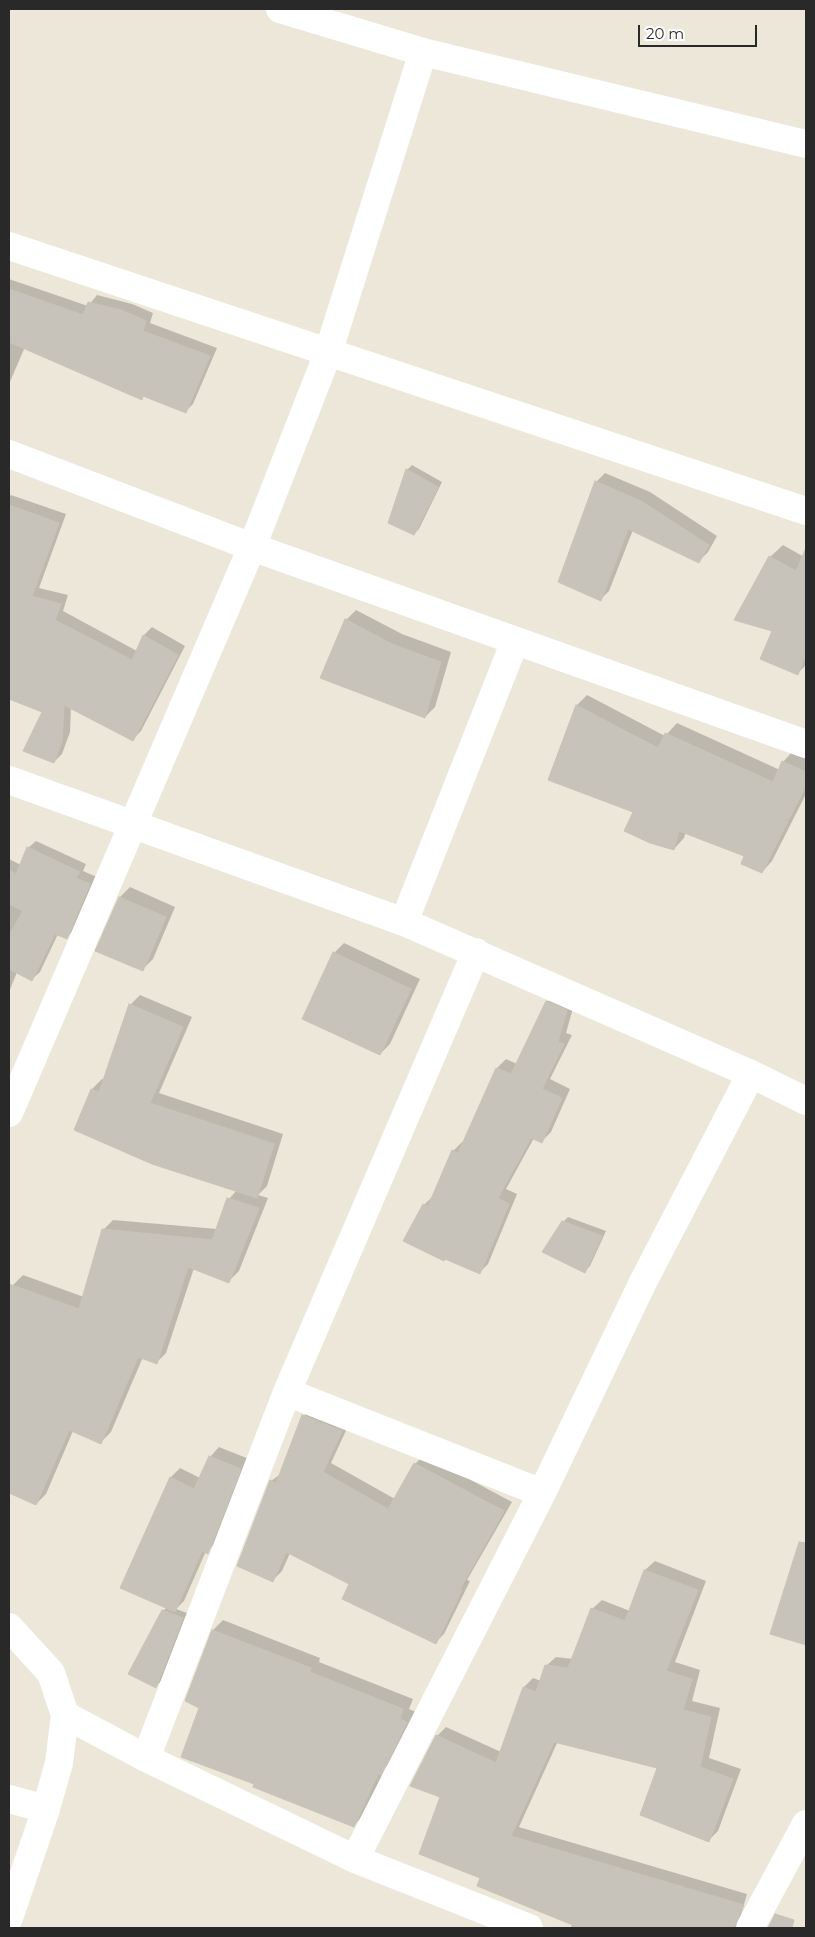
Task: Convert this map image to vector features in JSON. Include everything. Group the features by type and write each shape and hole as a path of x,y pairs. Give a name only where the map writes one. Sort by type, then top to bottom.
{"street":[{"path":"280,9 423,52 806,144"},
{"path":"9,1113 134,826 252,547 328,353 423,52"},
{"path":"9,246 806,511"},
{"path":"9,454 252,547 806,744"},
{"path":"404,922 515,641"},
{"path":"9,780 404,922 751,1074 806,1101"},
{"path":"146,1758 287,1392 476,952"},
{"path":"355,1860 542,1493 643,1282 751,1074"},
{"path":"287,1392 542,1493"},
{"path":"9,1627 51,1673 65,1715 59,1763 46,1809 9,1918"},
{"path":"65,1715 146,1758 355,1860 529,1928"},
{"path":"9,1799 46,1809"},
{"path":"750,1928 806,1824"}],"building":[{"path":"9,289 83,315 88,302 124,311 146,321 143,331 210,356 186,413 143,396 142,400 9,342"},
{"path":"406,469 438,487 414,535 388,523"},
{"path":"595,481 641,501 709,545 699,563 628,529 601,601 558,582"},
{"path":"9,505 59,523 32,596 61,604 55,620 132,660 143,635 178,655 133,741 64,705 62,741 54,763 23,751 42,712 9,699"},
{"path":"805,550 806,654 798,675 760,659 772,631 734,620 769,556 796,571"},
{"path":"345,619 392,644 441,662 425,718 320,678"},
{"path":"576,705 658,748 665,733 773,782 782,761 806,772 804,789 762,873 741,864 744,856 679,831 674,850 650,843 624,831 633,812 548,780"},
{"path":"27,847 80,872 76,878 90,884 67,939 55,934 32,981 9,969 9,935 23,911 9,904 9,870 16,874"},
{"path":"119,897 166,917 143,971 95,951"},
{"path":"333,952 411,989 380,1055 302,1019"},
{"path":"546,1001 567,1010 558,1042 564,1044 542,1089 562,1098 542,1143 531,1138 498,1198 509,1204 480,1274 445,1259 444,1261 403,1241 423,1204 428,1206 452,1150 458,1153 496,1068 511,1074"},
{"path":"129,1004 183,1027 150,1103 274,1144 257,1198 152,1164 74,1130 91,1089 99,1092"},
{"path":"227,1198 259,1208 229,1283 188,1267 157,1364 138,1357 101,1444 69,1430 36,1505 9,1493 9,1284 79,1309 102,1229 212,1240"},
{"path":"562,1221 602,1236 585,1273 542,1252"},
{"path":"302,1415 342,1431 323,1472 388,1509 414,1463 504,1511 460,1589 462,1590 436,1644 342,1599 349,1584 286,1552 273,1582 237,1566 270,1480 276,1483"},
{"path":"209,1456 241,1469 208,1554 202,1551 175,1612 120,1588 170,1477 194,1489"},
{"path":"799,1542 806,1543 806,1645 770,1634"},
{"path":"644,1570 698,1590 666,1671 692,1679 683,1710 711,1717 700,1767 733,1779 709,1842 640,1815 657,1768 554,1742 511,1836 744,1905 734,1928 580,1928 477,1886 480,1878 419,1854 440,1797 410,1786 436,1735 496,1763 523,1687 536,1692 545,1665 568,1668 591,1608 625,1621"},
{"path":"162,1610 183,1618 156,1688 128,1674"},
{"path":"212,1630 311,1668 310,1672 403,1709 400,1719 407,1722 381,1775 378,1774 354,1827 253,1787 254,1784 181,1757 199,1708 185,1701"},
{"path":"775,1914 794,1920 792,1928 768,1928"}]}
